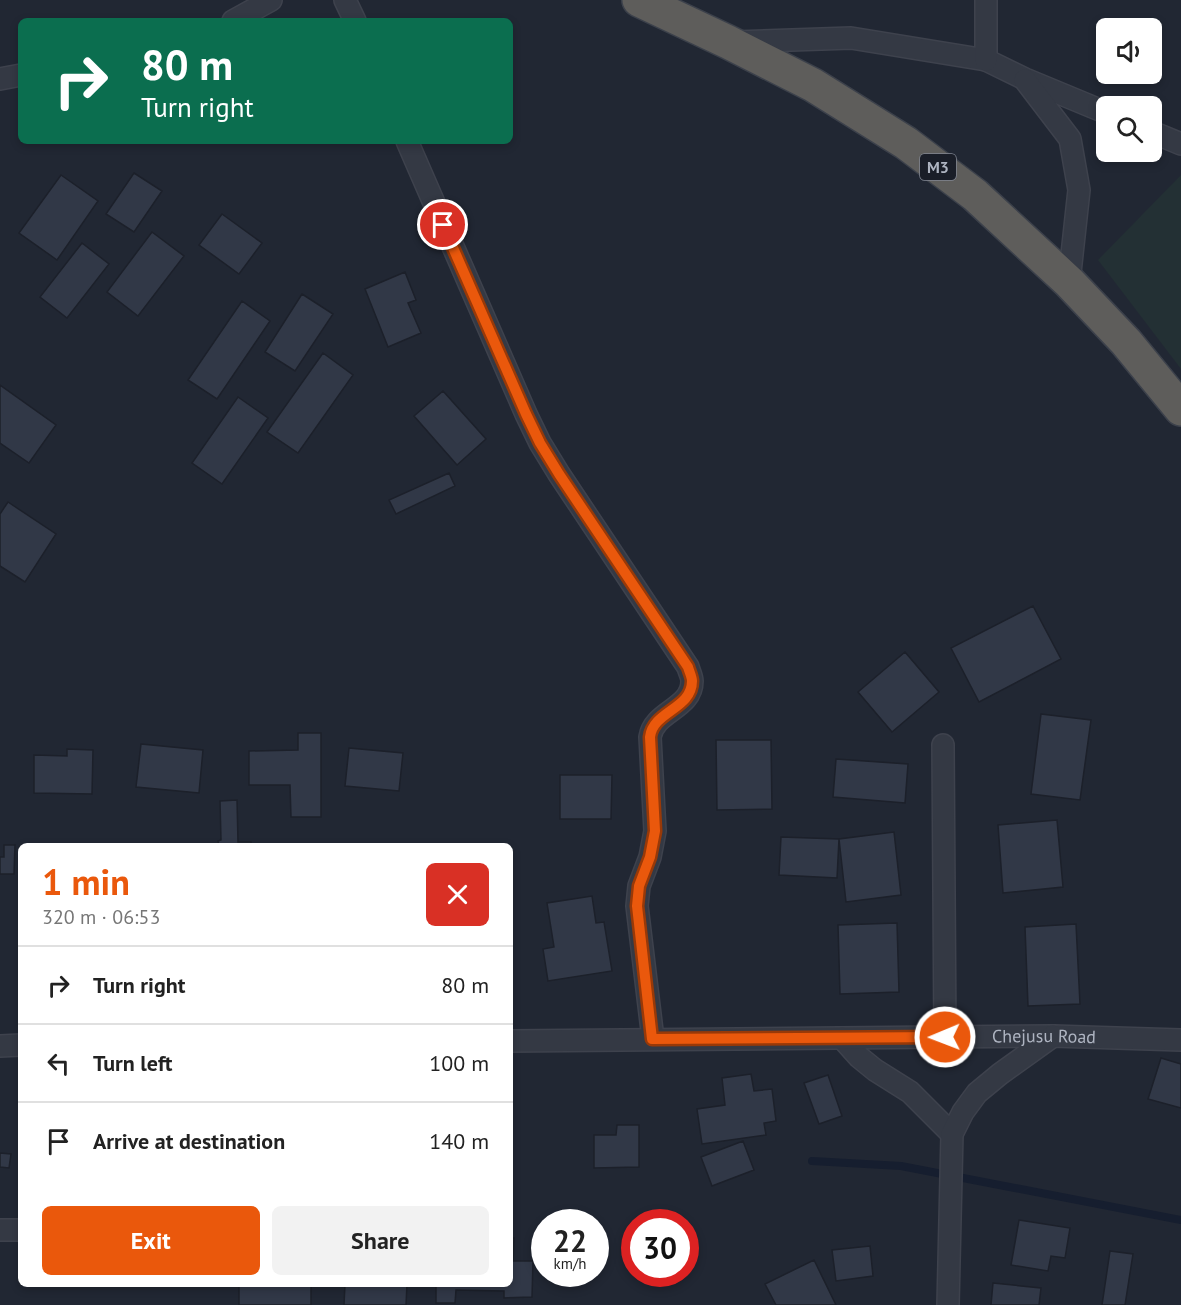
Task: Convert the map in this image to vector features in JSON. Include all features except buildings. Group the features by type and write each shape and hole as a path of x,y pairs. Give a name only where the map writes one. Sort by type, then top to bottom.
{"highway":[{"name":"M3","path":"639,0 813,85 906,143 975,195 1069,282 1126,342 1181,409"}],"street":[{"path":"238,18 271,0"},
{"path":"345,0 354,18"},
{"path":"986,0 986,60"},
{"path":"728,42 851,38 986,60 1096,108"},
{"path":"0,79 18,76"},
{"path":"1025,79 1070,139 1079,190 1069,282"},
{"path":"1162,136 1181,144"},
{"path":"408,144 540,443 688,667 692,681 683,702 654,724 650,737 655,831 650,857 639,886 637,906 652,1039"},
{"path":"943,746 945,1037"},
{"path":"948,1305 952,1134 976,1093 1053,1036"},
{"name":"Chejusu Road","path":"513,1041 1053,1036 1181,1040"},
{"path":"843,1038 859,1057 875,1070 910,1092 952,1134"},
{"path":"0,1046 18,1045"},
{"path":"0,1230 18,1230"}],"shaded area":[{"path":"1181,175 1181,369 1098,260"}],"waterway":[{"path":"812,1161 901,1166 1181,1220"}],"route":[{"path":"443,225 540,443 688,667 692,681 683,702 654,724 650,737 654,844 639,886 637,906 652,1039 945,1037"}]}
